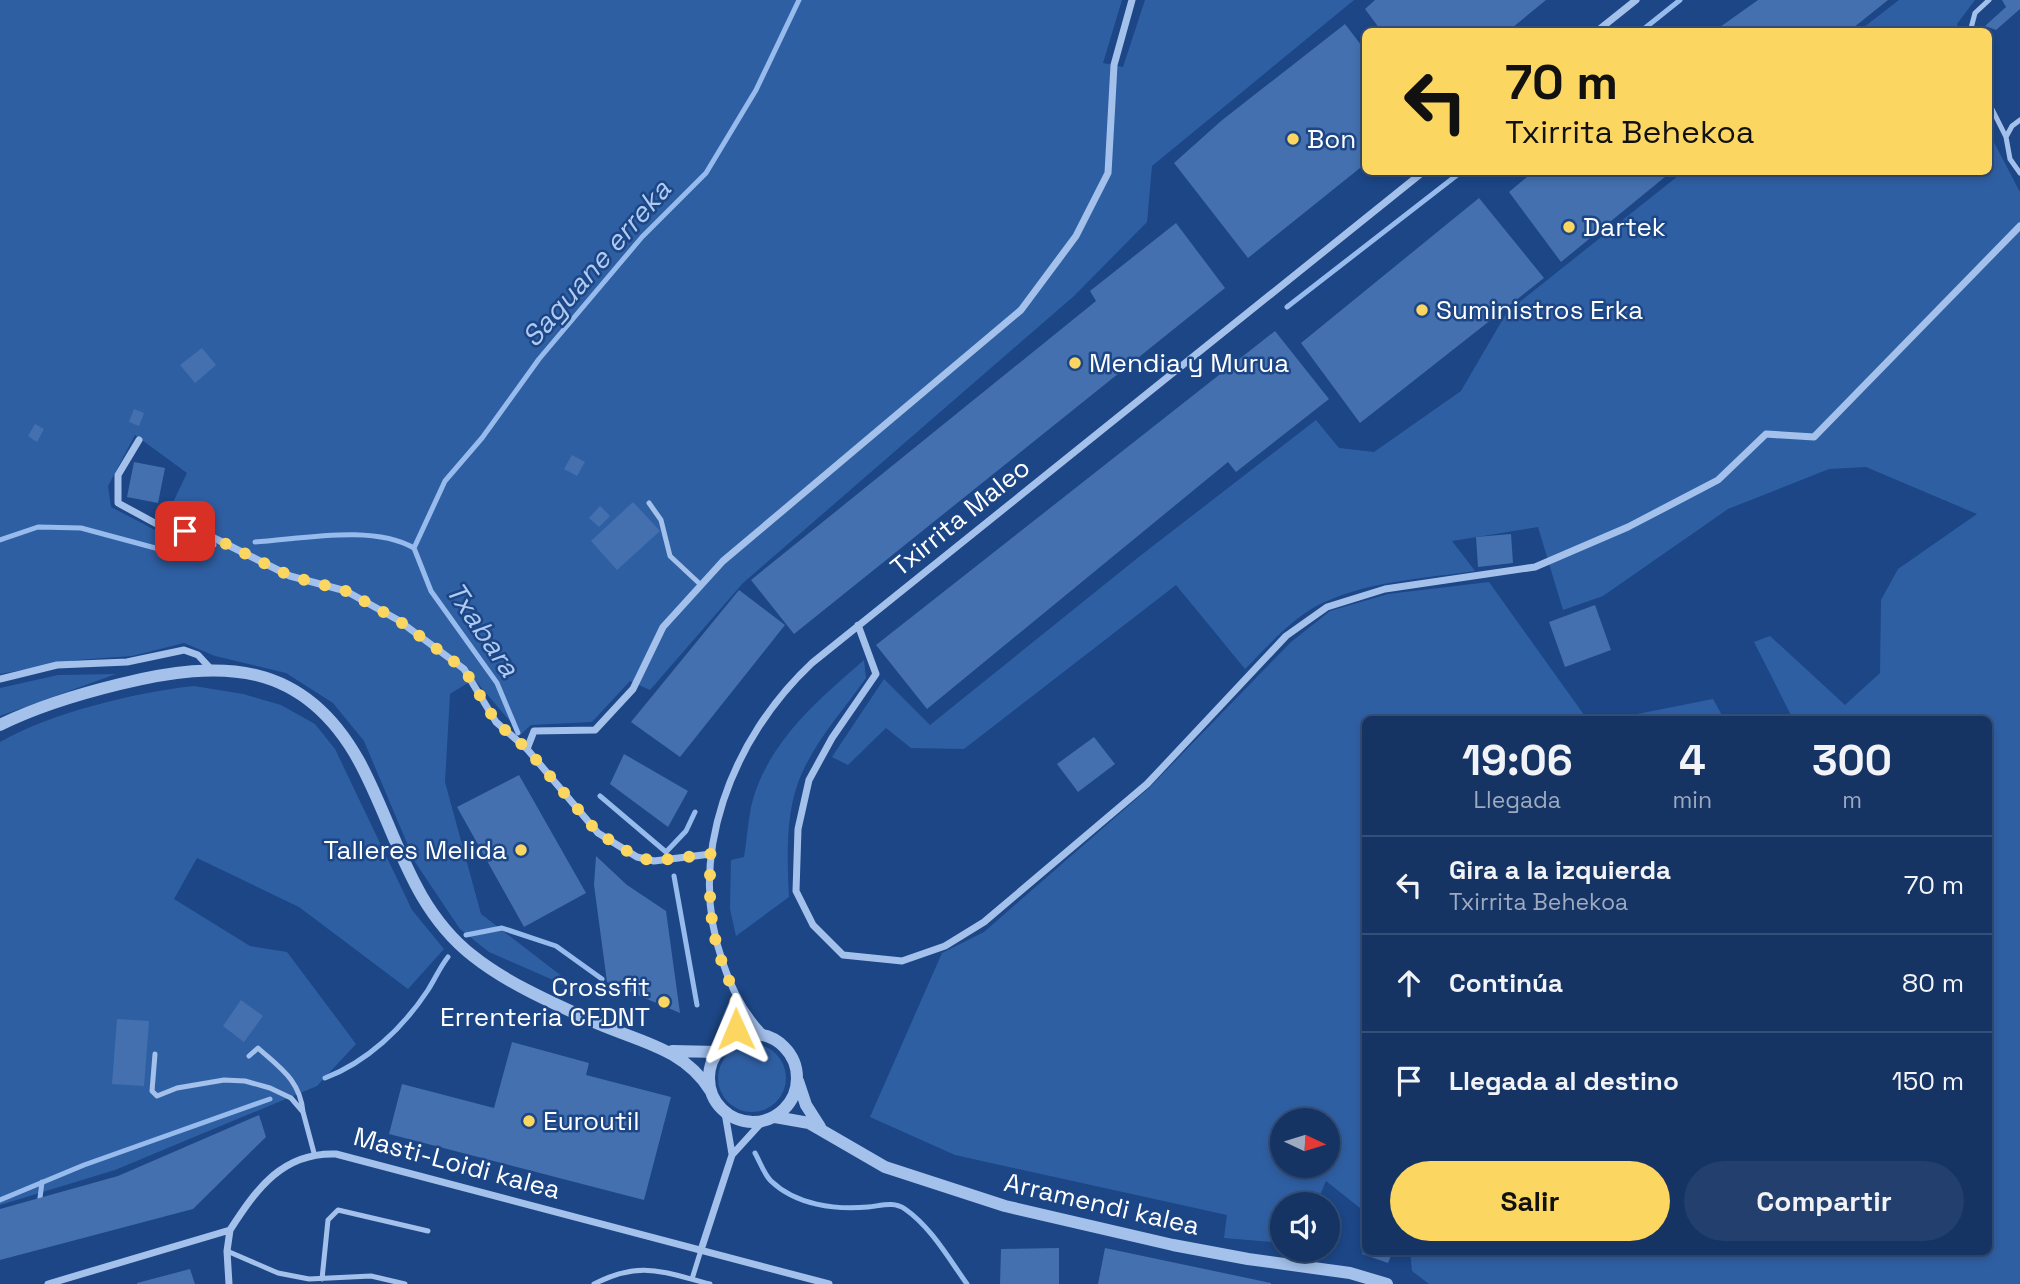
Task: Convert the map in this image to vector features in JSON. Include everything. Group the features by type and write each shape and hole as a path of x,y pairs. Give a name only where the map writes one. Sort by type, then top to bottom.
{"street":[{"path":"527,749 534,731 595,730 633,689 663,627 723,561 1021,310 1076,236 1108,173 1114,65 1132,0"},
{"path":"1602,28 1636,0"},
{"name":"Txirrita Maleo","path":"766,1036 750,1019 737,998 718,949 712,923 711,854 730,780 760,722 793,681 858,625 1419,175"},
{"path":"858,625 876,674 832,738 809,780 798,829 796,891 813,925 843,956 902,961 946,946 984,922 1147,784 1286,636 1328,607 1385,589 1535,568 1628,527 1718,480 1766,434 1814,437 2020,226"},
{"path":"139,440 118,475 118,503 164,528 206,534 290,576 346,591 398,620 464,669 496,722 527,749 598,833 637,857 654,861 711,854"},
{"path":"0,679 57,665 127,662 184,650 198,656 210,668"},
{"path":"0,725 26,713 91,691 176,672 210,668 246,672 280,684 310,701 338,729 360,763 410,879 447,934 474,958 597,1023 667,1050 692,1067 725,1113 732,1155"},
{"name":"Txirrita Maleo","path":"733,1038 738,1019 737,998"},
{"path":"710,1090 708,1076 717,1052 733,1038 755,1034 766,1036 789,1052 806,1105 820,1127"},
{"path":"667,1050 717,1052"},
{"path":"725,1113 742,1122 762,1122 775,1117 786,1107 794,1094 797,1079"},
{"path":"775,1117 820,1127"},
{"path":"701,1250 732,1155 762,1122"},
{"name":"Arramendi kalea","path":"820,1127 886,1167 1005,1206 1173,1245 1248,1259 1350,1273 1387,1284"},
{"name":"Masti-Loidi kalea","path":"229,1284 227,1251 230,1230 247,1203 290,1161 314,1153 336,1154 829,1284"},
{"path":"48,1284 230,1230"}],"lane":[{"path":"1971,28 1975,13 1989,0"},
{"path":"1992,110 2006,137 2010,159 2020,173"},
{"path":"2006,137 2012,126 2020,120"},
{"path":"649,503 661,520 670,556 701,585"},
{"path":"249,1056 258,1048 294,1080 301,1093 314,1153"},
{"path":"155,1054 152,1091 157,1096 198,1084 245,1081 291,1098 303,1112"},
{"path":"322,1279 328,1220 338,1210 428,1231"},
{"path":"692,1279 701,1250"},
{"path":"227,1251 278,1273 322,1279 371,1276 405,1284"},
{"path":"594,1284 610,1276 648,1268 710,1284"}],"shaded area":[{"path":"0,0 1122,0 1103,63 1123,67 1145,0 1354,0 1152,166 1147,222 1074,296 743,583 650,690 630,681 592,722 531,725 521,734 474,679 450,694 445,782 481,914 585,994 489,952 460,929 415,862 364,741 333,703 286,673 215,656 184,643 132,656 76,660 0,674","holes":["135,435 187,473 159,532 111,507 108,486"]},
{"path":"1899,0 1975,0 1957,24 1958,28 1863,28"},
{"path":"1992,139 2020,192 2020,1284 1429,1284 1412,1271 1410,1255 1992,1255 1992,716 1791,716 1754,642 1770,636 1845,705 1880,673 1881,600 1898,569 1977,514 1866,467 1829,469 1728,509 1603,596 1563,610 1538,527 1452,541 1475,571 1381,585 1327,601 1293,622 1245,669 1176,585 964,749 911,748 886,728 848,765 832,757 884,679 930,725 1140,556 1316,420 1339,448 1374,452 1461,391 1507,312 1679,175 1992,175"},
{"path":"1489,582 1585,716 1362,716 1362,1210 1326,1181 1321,1192 1270,1192 1270,1242 1224,1238 1227,1215 955,1155 870,1117 942,953 984,932 1150,787 1291,642 1330,611 1388,594"},
{"path":"864,660 866,678 815,748 796,787 788,834 789,897 736,936 730,909 731,860 744,857 752,803 760,781 770,760 797,723"},
{"path":"116,674 0,716 0,688 58,675"},
{"path":"194,686 243,694 281,705 315,724 335,749 412,910 444,949 408,989 299,907 197,858 174,899 250,946 287,952 356,1044 317,1086 115,1170 0,1205 0,742 44,722 94,705"},
{"path":"1713,699 1722,716 1627,716"},
{"path":"752,1044 765,1047 776,1054 783,1065 786,1078 783,1091 776,1102 765,1109 752,1112 739,1109 728,1102 721,1091 718,1078 721,1065 728,1054 739,1047"}],"building":[{"path":"1375,0 1546,0 1512,28 1379,28 1365,9"},
{"path":"1758,0 1888,0 1853,28 1719,28"},
{"path":"2002,0 2020,0 2020,9 1996,30 1985,26 2006,7"},
{"path":"1345,24 1362,46 1362,166 1248,258 1174,163 1221,121"},
{"name":"Dartek","path":"1529,175 1667,175 1561,262 1509,192"},
{"name":"Suministros Erka","path":"1479,198 1544,278 1360,423 1301,343"},
{"path":"1176,223 1225,288 794,634 751,580 1096,301 1090,291"},
{"path":"1275,331 1329,399 1236,472 1228,462 927,709 876,645"},
{"path":"202,348 216,365 195,383 180,365"},
{"path":"134,409 144,413 139,426 129,422"},
{"path":"35,424 44,429 37,442 28,436"},
{"path":"572,455 585,462 577,476 564,469"},
{"path":"134,462 165,468 158,503 127,497"},
{"path":"633,502 660,531 617,570 591,541"},
{"path":"600,506 610,516 599,527 589,518"},
{"path":"1511,534 1513,563 1478,567 1476,537"},
{"path":"739,590 785,625 680,757 631,722"},
{"path":"1595,605 1611,650 1565,667 1549,622"},
{"path":"1094,737 1115,764 1078,792 1057,764"},
{"path":"624,754 688,791 668,827 610,784"},
{"name":"Talleres Melida","path":"519,775 586,893 524,927 457,807"},
{"path":"596,856 627,885 666,911 680,1013 607,982 594,885"},
{"path":"241,1000 263,1016 244,1042 223,1026"},
{"path":"117,1019 149,1021 144,1086 112,1084"},
{"name":"Euroutil","path":"512,1042 589,1063 586,1075 671,1097 644,1200 389,1134 402,1084 494,1108"},
{"path":"259,1115 266,1137 193,1209 0,1260 0,1209 118,1176"},
{"path":"1059,1248 1059,1284 1000,1284 1001,1249"},
{"path":"1105,1248 1271,1283 1271,1284 1098,1284"},
{"path":"1365,1255 1391,1255 1388,1263"},
{"path":"190,1269 195,1284 137,1284 137,1283"}],"waterway":[{"name":"Saguane erreka","path":"414,548 445,481 482,438 539,359 642,237 706,173 756,90 799,0"},
{"path":"1645,28 1680,0"},
{"path":"1287,307 1457,175"},
{"path":"0,540 38,527 81,528 159,549 214,545"},
{"path":"255,542 358,535 397,541 414,548"},
{"name":"Txabara","path":"414,548 431,591 497,683 518,733"},
{"path":"600,796 666,852 686,831 695,812"},
{"path":"674,876 697,1005"},
{"path":"466,935 502,928 556,946 602,979"},
{"path":"325,1078 355,1063 383,1042 418,1004 448,957"},
{"path":"0,1200 84,1165 270,1099"},
{"path":"755,1153 771,1181 804,1201 842,1208 892,1205 905,1209 931,1234 967,1284"},
{"path":"40,1198 42,1182"}],"place":[{"name":"Bon","path":"1293,139"},
{"name":"Dartek","path":"1569,227"},
{"name":"Suministros Erka","path":"1422,310"},
{"name":"Mendia y Murua","path":"1075,363"},
{"name":"Talleres Melida","path":"521,850"},
{"name":"Crossfit Errenteria CFDNT","path":"664,1002"},
{"name":"Euroutil","path":"529,1121"}],"route":[{"path":"185,531 206,534 290,576 346,591 398,620 464,669 496,722 527,749 598,833 637,857 654,861 711,854 712,923 726,974 737,998 736,1029"}]}
